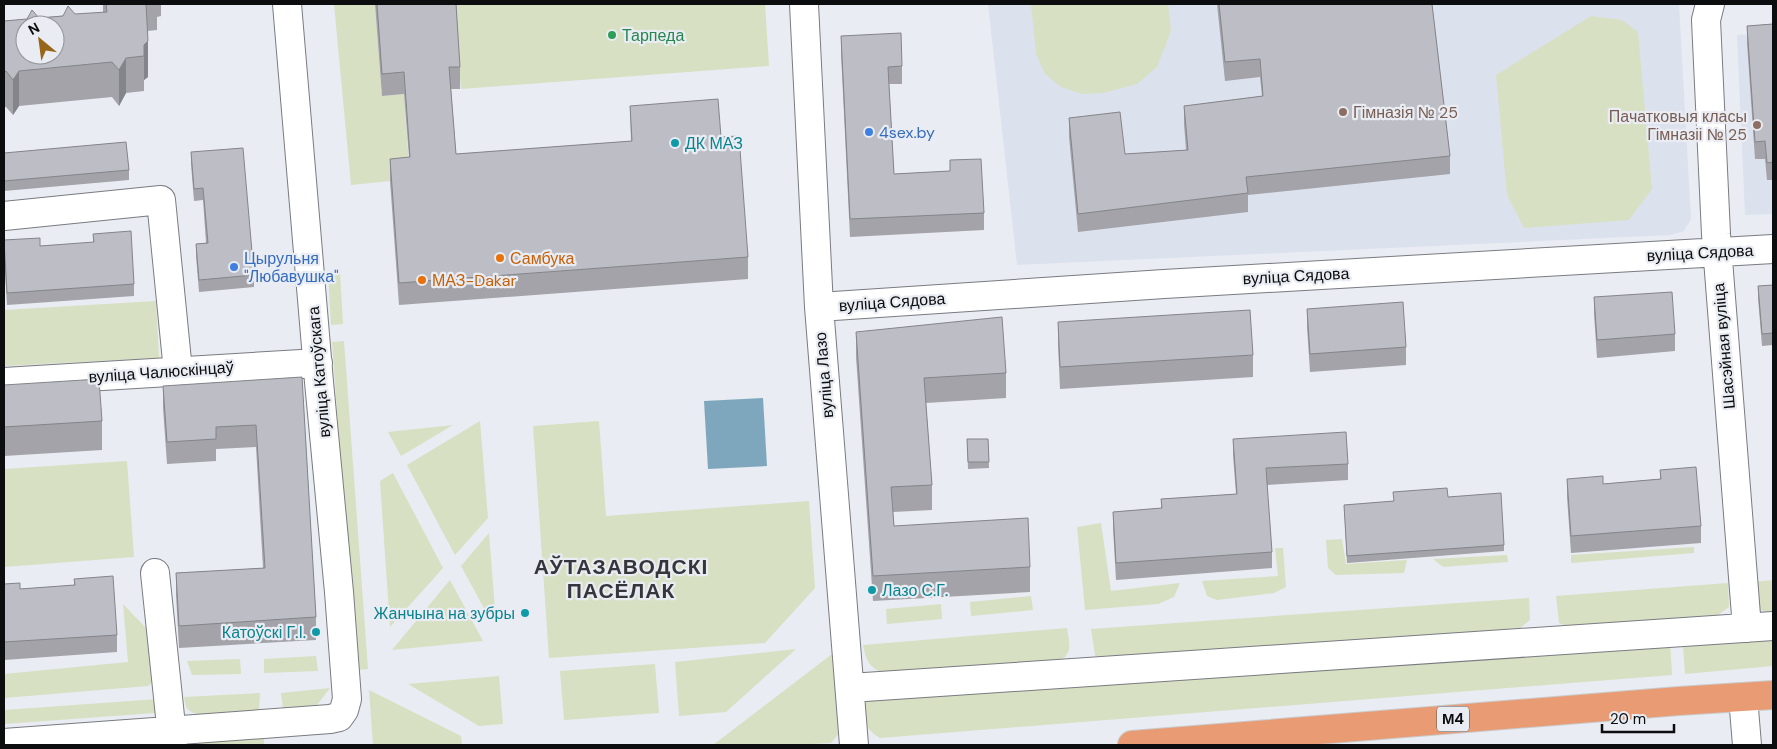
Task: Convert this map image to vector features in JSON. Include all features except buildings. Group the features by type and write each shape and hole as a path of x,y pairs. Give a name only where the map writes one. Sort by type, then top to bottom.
{"main road":[{"name":"М4","path":"1132,745 1773,695"}],"street":[{"name":"вуліца Катоўскага","path":"172,738 340,717 347,699 340,592 287,4"},
{"name":"вуліца Лазо","path":"804,4 819,307 854,745"},
{"name":"Шасэйная вуліца","path":"1710,4 1706,20 1717,252 1760,627"},
{"path":"4,216 161,200 178,371"},
{"name":"вуліца Сядова","path":"819,307 1164,284 1773,249"},
{"name":"вуліца Чалюскінцаў","path":"4,382 318,363"},
{"path":"4,743 172,738 155,572"},
{"path":"850,688 1760,627"},
{"path":"1743,697 1747,745"}],"shaded area":[{"name":"Гімназія № 25","path":"988,4 1679,4 1691,219 1684,231 1671,235 1017,265"},
{"name":"Пачатковыя класы Гімназіі № 25","path":"1773,33 1773,214 1745,215 1737,35"}],"green space":[{"path":"334,4 375,4 382,96 404,94 410,179 351,185"},
{"name":"Тарпеда","path":"454,4 765,4 769,66 461,89"},
{"path":"1031,4 1168,4 1171,31 1157,67 1137,84 1103,93 1082,94 1061,87 1045,74 1036,54"},
{"path":"1591,16 1622,20 1638,32 1652,189 1629,220 1524,228 1507,195 1496,75"},
{"path":"340,271 343,324 331,325 328,272"},
{"path":"156,301 159,358 4,366 4,310"},
{"path":"344,341 368,669 356,670 332,342"},
{"path":"480,421 488,518 455,555 407,465"},
{"path":"599,421 606,516 809,501 815,588 765,643 549,658 533,426"},
{"path":"453,425 401,456 388,432"},
{"path":"127,461 134,557 4,567 4,469"},
{"path":"393,473 443,568 390,627 380,481"},
{"path":"1101,523 1111,591 1180,583 1174,597 1158,604 1085,610 1077,527"},
{"path":"489,533 495,609 485,610 461,566"},
{"path":"1342,539 1346,564 1407,560 1404,573 1336,575 1328,568 1326,540"},
{"path":"1694,547 1694,553 1571,563 1571,555"},
{"path":"1275,548 1283,548 1286,587 1274,593 1217,600 1207,596 1202,581 1278,576"},
{"path":"1507,555 1508,562 1443,567 1433,559"},
{"path":"450,580 483,641 392,650"},
{"path":"1773,580 1773,612 1766,613 1756,607 1754,582"},
{"path":"1728,583 1729,607 1718,615 1568,627 1559,623 1556,596"},
{"path":"1031,596 1033,610 971,616 970,602"},
{"path":"1529,598 1530,620 1520,628 1107,661 1099,659 1095,655 1091,629"},
{"path":"123,604 148,630 157,678 148,686 4,698 4,674 128,662"},
{"path":"941,604 942,619 887,624 886,609"},
{"path":"1067,628 1068,652 1058,661 884,673 875,669 869,663 863,645"},
{"path":"1773,638 1773,666 1685,674 1683,645"},
{"path":"1670,641 1672,675 880,738 868,727 864,714 864,705 867,698"},
{"path":"796,649 726,712 679,716 675,662"},
{"path":"836,651 842,728 831,743 713,745"},
{"path":"316,656 318,671 264,673 264,659"},
{"path":"240,659 241,674 192,675 187,661"},
{"path":"655,664 659,713 564,720 560,671"},
{"path":"499,676 503,724 479,726 408,684"},
{"path":"330,688 317,705 283,709 281,693"},
{"path":"369,690 461,736 462,745 373,745"},
{"path":"260,693 259,710 213,715 196,714 188,710 184,697"},
{"path":"158,699 159,707 155,713 4,724 4,710"},
{"path":"264,737 264,745 193,745 205,740"}],"water":[{"path":"763,398 767,466 708,469 704,401"}],"place":[{"name":"Тарпеда","path":"612,35"},
{"name":"Гімназія № 25","path":"1343,112"},
{"name":"Пачатковыя класы Гімназіі № 25","path":"1757,125"},
{"name":"4sex.by","path":"869,132"},
{"name":"ДК МАЗ","path":"675,143"},
{"name":"Самбука","path":"500,258"},
{"name":"Цырульня \"Любавушка\"","path":"234,267"},
{"name":"МАЗ-Dakar","path":"422,280"},
{"name":"Лазо С.Г.","path":"872,590"},
{"name":"Жанчына на зубры","path":"525,613"},
{"name":"Катоўскі Г.І.","path":"316,632"}],"district":[{"name":"АЎТАЗАВОДСКІ ПАСЁЛАК","path":"621,579"}]}
